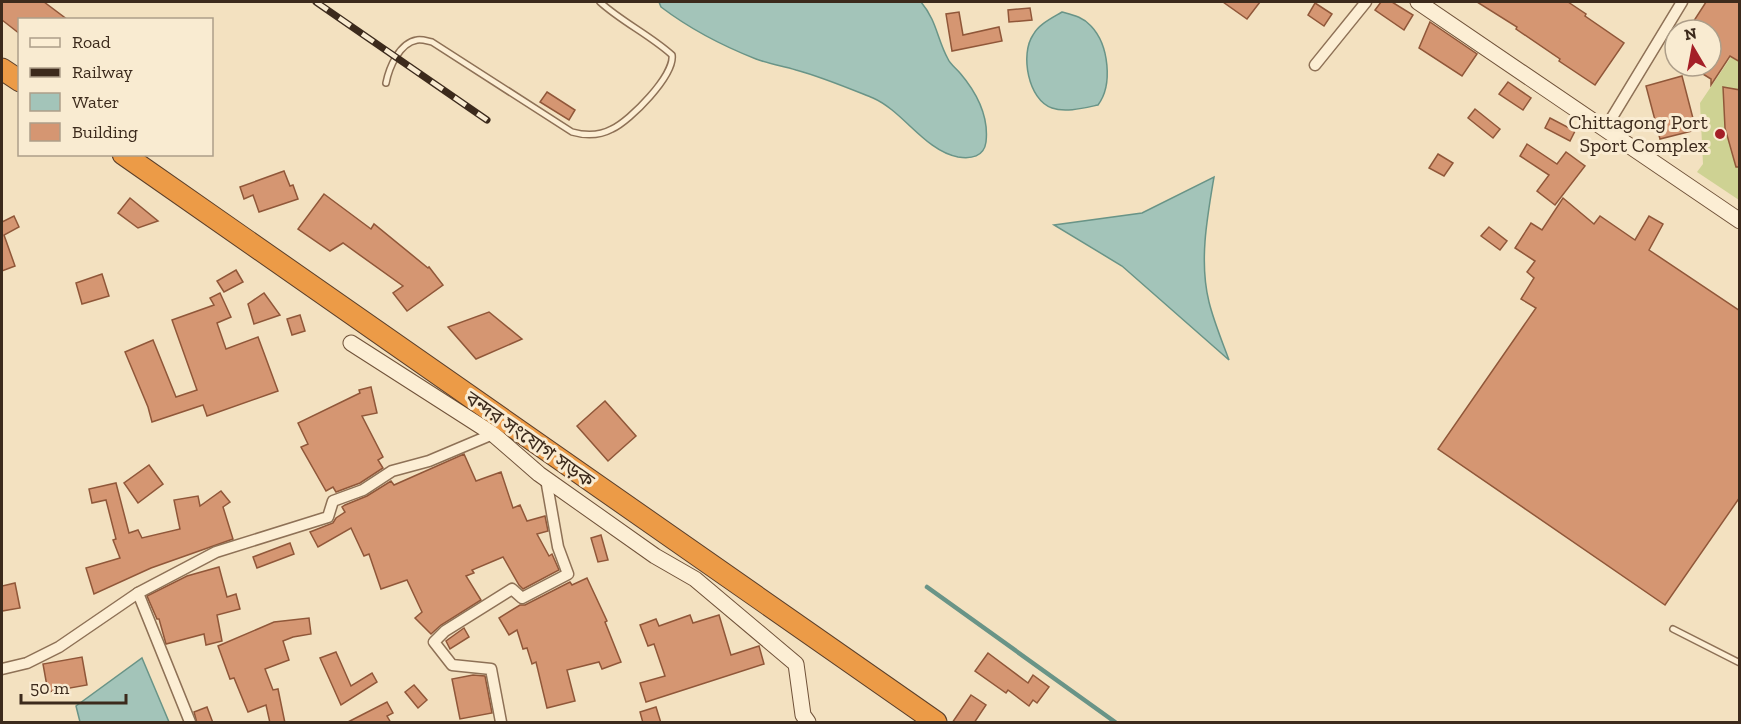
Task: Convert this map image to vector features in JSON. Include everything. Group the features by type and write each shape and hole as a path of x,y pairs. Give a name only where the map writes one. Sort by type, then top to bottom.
{"highway":[{"path":"2,69 18,80"},
{"name":"বন্দর সংযোগ সড়ক","path":"126,156 936,723"}],"street":[{"path":"1315,65 1366,2"},
{"path":"1418,2 1740,220"},
{"path":"1605,129 1682,2"},
{"path":"351,343 493,434 546,479 655,556 695,579 796,664 803,715 808,723"},
{"path":"2,669 27,663 59,647 138,593 216,552 328,517 333,501 363,490 392,471 429,461 493,434"},
{"path":"501,723 491,669 452,665 434,642 445,630 512,589 522,598 568,574 558,547 546,479"},
{"path":"138,593 190,723"}],"lane":[{"path":"386,83 388,71 402,48 419,39 432,42 572,132 587,136 610,130 626,121 663,81 673,61 672,55 655,40 600,2"},
{"path":"1673,629 1740,663"}],"green space":[{"name":"Chittagong Port Sport Complex","path":"1739,45 1739,200 1697,172 1703,164 1700,103 1717,78 1723,78 1723,69"}],"water":[{"path":"659,2 921,2 934,23 949,61 966,81 984,114 985,147 980,154 968,158 946,153 935,147 884,104 873,98 825,79 761,61 731,48 683,23 661,7"},
{"path":"1062,12 1085,20 1102,44 1107,76 1103,97 1098,105 1069,110 1052,108 1037,96 1032,86 1027,64 1029,43 1039,28"},
{"path":"1214,177 1204,256 1206,287 1211,309 1229,360 1122,266 1054,225 1142,213"},
{"path":"142,658 169,722 80,722 76,706"}],"building":[{"path":"2,2 44,2 65,18 18,18 18,32 2,20"},
{"path":"1223,2 1260,2 1247,19"},
{"path":"1381,2 1392,2 1413,15 1404,30 1375,10"},
{"path":"1477,2 1568,2 1624,43 1595,85 1559,61 1560,59 1516,29 1517,27"},
{"path":"1706,2 1740,2 1740,62 1730,56 1723,67 1723,18 1696,18"},
{"path":"1315,3 1332,14 1324,26 1308,15"},
{"path":"1030,8 1032,20 1009,22 1008,10"},
{"path":"959,12 963,35 999,27 1002,41 952,51 946,14"},
{"path":"1430,22 1477,54 1462,76 1419,48"},
{"path":"1683,78 1696,130 1660,139 1646,86"},
{"path":"1508,82 1531,98 1523,110 1499,94"},
{"path":"1723,87 1740,90 1740,167 1736,167 1725,128"},
{"path":"547,92 575,110 569,120 540,102"},
{"path":"1475,109 1500,129 1493,138 1468,118"},
{"path":"1550,118 1575,131 1570,141 1545,128"},
{"path":"1527,144 1557,164 1566,152 1585,166 1555,205 1537,191 1549,175 1520,156"},
{"path":"1438,154 1453,163 1444,176 1429,168"},
{"path":"284,171 298,199 259,212 253,195 244,199 240,187"},
{"path":"324,194 371,229 374,224 429,267 443,285 407,311 393,293 403,286 343,243 330,251 298,229"},
{"path":"130,198 158,221 138,228 118,213"},
{"path":"1563,198 1594,224 1600,216 1635,240 1649,216 1663,224 1649,250 1740,311 1740,497 1665,605 1438,449 1536,308 1521,299 1534,278 1527,272 1535,261 1515,248 1531,223 1542,230"},
{"path":"14,216 19,227 4,235 15,266 2,271 2,222"},
{"path":"1489,227 1507,241 1500,250 1481,236"},
{"path":"236,270 243,282 224,292 217,281"},
{"path":"102,274 109,296 82,304 76,283"},
{"path":"220,293 231,317 217,323 226,349 258,337 278,391 207,416 203,405 152,422 125,352 153,340 176,397 197,390 172,320 214,305 210,298"},
{"path":"264,293 280,315 254,324 248,304"},
{"path":"489,312 522,339 476,359 448,327"},
{"path":"300,315 305,331 292,335 287,319"},
{"path":"371,387 377,413 362,416 383,457 378,460 383,468 360,483 336,492 333,487 326,491 301,447 308,444 298,423 360,393 359,390"},
{"path":"605,401 636,436 608,461 577,426"},
{"path":"464,454 476,481 501,472 513,508 520,505 527,521 545,516 548,531 537,534 549,556 552,554 559,570 523,589 503,557 472,570 474,573 466,576 481,600 441,625 431,634 415,618 422,612 407,580 381,589 369,554 364,556 351,528 318,547 310,532 333,523 345,512 342,507 367,496 391,481 394,485"},
{"path":"149,465 163,484 138,503 124,483"},
{"path":"116,483 129,533 138,530 142,538 180,529 174,500 198,496 200,506 221,491 230,502 223,507 233,539 151,568 94,594 86,568 120,558 113,540 116,539 106,500 92,503 89,489"},
{"path":"601,535 608,560 598,562 591,538"},
{"path":"290,543 294,554 257,568 253,557"},
{"path":"219,567 227,597 236,594 240,609 217,615 222,641 206,645 204,634 166,644 159,619 147,596 187,576"},
{"path":"587,578 607,621 605,622 621,662 602,669 599,662 567,670 575,701 547,708 536,662 532,664 527,648 523,649 517,630 509,635 499,618 520,605 525,605 570,582 572,585"},
{"path":"15,583 20,608 2,611 2,586"},
{"path":"690,615 693,623 719,615 731,655 759,646 764,664 646,702 640,683 665,676 654,644 648,646 640,625 656,619 659,626"},
{"path":"309,618 311,634 283,641 289,660 265,669 273,690 278,689 285,723 270,723 266,705 248,712 234,678 230,679 218,646 274,622"},
{"path":"464,628 469,637 450,649 446,641"},
{"path":"336,652 351,686 372,673 377,682 341,705 320,658"},
{"path":"988,653 1028,683 1033,675 1049,687 1037,703 1033,700 1029,706 1008,690 1006,693 975,671"},
{"path":"82,657 87,685 48,692 43,664"},
{"path":"473,675 485,676 492,713 460,719 452,679"},
{"path":"414,685 427,700 418,708 405,692"},
{"path":"971,695 986,705 974,723 952,723"},
{"path":"387,702 393,713 387,716 391,723 346,723"},
{"path":"207,707 213,723 197,723 194,712"},
{"path":"656,707 661,723 643,723 640,712"}],"waterway":[{"path":"927,587 1115,722"}],"railway":[{"path":"316,2 487,120"}],"place":[{"name":"Chittagong Port Sport Complex","path":"1720,134"}]}
